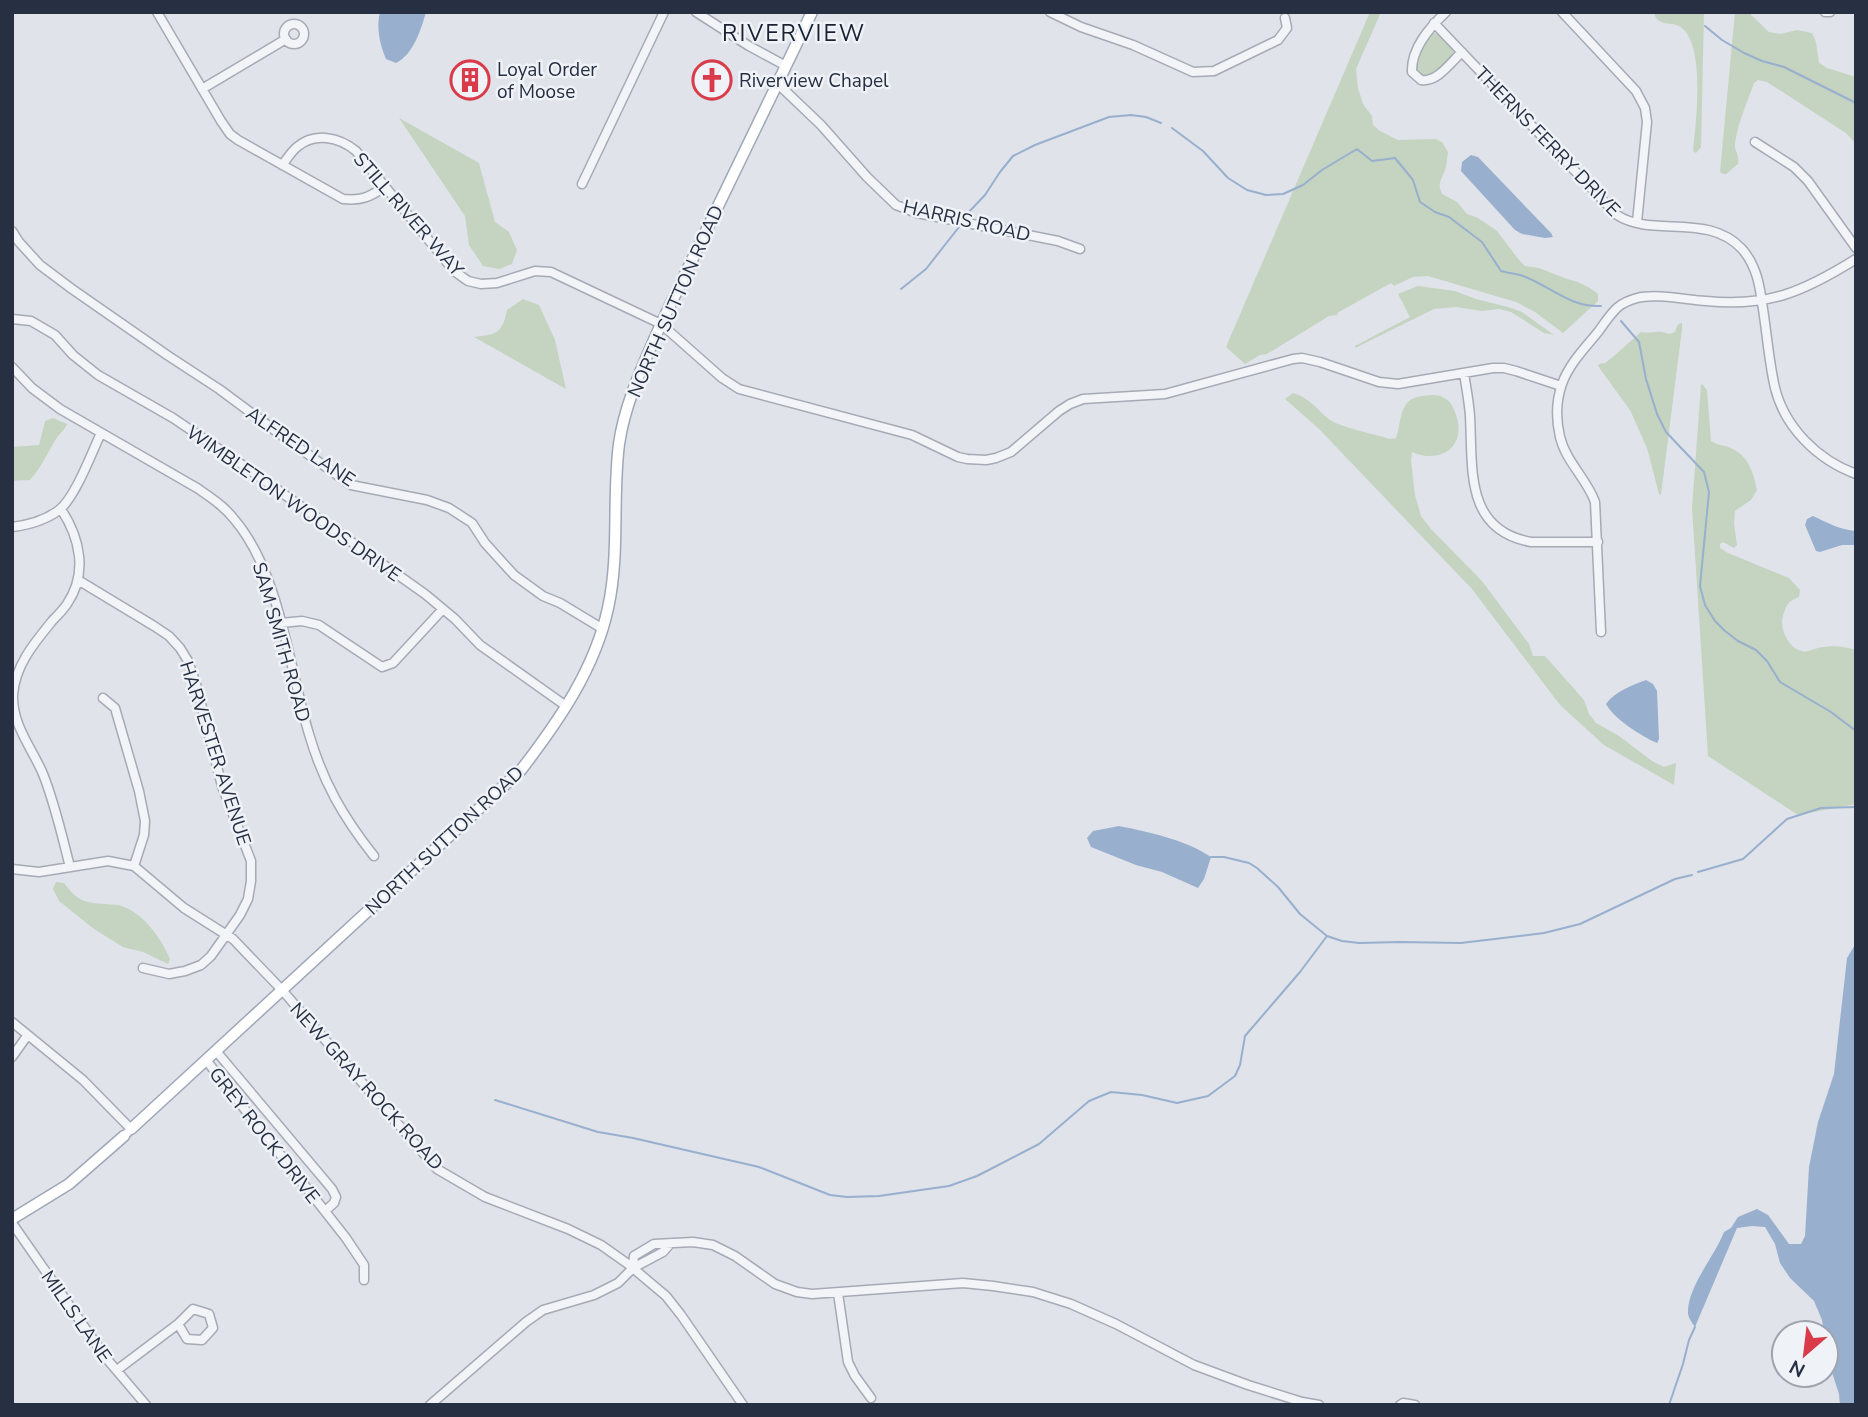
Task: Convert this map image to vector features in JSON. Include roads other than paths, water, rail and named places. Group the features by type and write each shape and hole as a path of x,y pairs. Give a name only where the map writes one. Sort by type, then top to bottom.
{"main road":[{"name":"NORTH SUTTON ROAD","path":"12,1221 69,1184 216,1051 521,770 556,724 586,670 603,629 609,606 615,556 619,444 626,411 642,365 811,12"}],"street":[{"path":"157,12 230,134 343,199 369,197 385,187"},
{"path":"582,184 664,12"},
{"path":"696,12 786,66"},
{"path":"1050,12 1193,72 1214,71 1278,40 1287,28 1285,18"},
{"path":"1446,12 1424,36 1412,62 1414,75 1425,81 1434,79 1462,52"},
{"path":"1562,12 1636,91 1645,108 1647,122 1637,222"},
{"name":"THERNS FERRY DRIVE","path":"1434,23 1609,208 1622,218 1709,230 1741,247 1757,275 1776,388 1783,409 1794,429 1821,456 1856,474"},
{"path":"202,89 286,39"},
{"name":"HARRIS ROAD","path":"778,83 897,205 917,213 1058,241 1080,249"},
{"name":"STILL RIVER WAY","path":"282,165 304,142 332,138 346,143 356,151 454,271 468,281 497,283 535,271 551,272 661,324"},
{"path":"1755,142 1794,167 1808,181 1856,247"},
{"name":"ALFRED LANE","path":"12,231 40,265 72,289 219,388 351,485 427,500 449,508 472,523 514,575 543,596 603,629"},
{"path":"1601,632 1597,510 1593,495 1567,456 1560,438 1557,413 1561,386 1576,359 1614,311 1625,302 1647,296 1726,303 1762,301 1801,290 1856,259"},
{"name":"WIMBLETON WOODS DRIVE","path":"12,318 31,321 55,335 73,355 97,374 173,418 244,466 425,594 481,645 566,706"},
{"path":"661,324 722,378 739,389 899,430 958,457 976,460 996,458 1011,452 1059,411 1083,399 1165,394 1293,359 1312,359 1388,383 1398,384 1504,368 1561,386"},
{"name":"SAM SMITH ROAD","path":"12,368 32,388 60,409 197,488 233,517 264,567 309,735 326,780 339,808 374,856"},
{"path":"1464,373 1470,413 1472,470 1478,502 1488,519 1502,532 1523,541 1598,542"},
{"path":"12,527 46,518 61,509 79,481 101,433"},
{"path":"61,509 78,545 81,560 78,580 67,605 32,646 23,662 13,695 21,734 43,774 70,867"},
{"name":"HARVESTER AVENUE","path":"78,580 154,625 180,648 196,684 222,786 251,861 248,899 211,956 201,965 169,974 144,968"},
{"path":"281,623 302,621 318,625 382,667 393,663 443,609"},
{"path":"12,869 39,872 108,861 134,866 144,835 145,821 139,790 115,708 103,698"},
{"name":"NEW GRAY ROCK ROAD","path":"134,866 184,908 233,939 282,990 437,1169 485,1197 568,1229 601,1245 666,1296 743,1405"},
{"path":"12,1023 83,1080 127,1132"},
{"path":"12,1057 27,1036"},
{"name":"GREY ROCK DRIVE","path":"216,1051 332,1189 337,1198 325,1211"},
{"name":"GREY ROCK DRIVE","path":"206,1060 364,1265 364,1280"},
{"name":"MILLS LANE","path":"12,1221 84,1328 146,1405"},
{"path":"430,1405 542,1310 594,1295 618,1283 633,1268 663,1252 670,1244 693,1242 713,1245 735,1256 775,1284 797,1292 838,1293 963,1283 1033,1292 1071,1304 1116,1324 1194,1365 1248,1385 1319,1405"},
{"path":"838,1293 848,1362 871,1398"},
{"path":"117,1370 178,1324 193,1308 209,1314 213,1328 202,1340 187,1339 178,1324"},
{"path":"1400,1405 1415,1405"}],"water":[{"path":"380,12 426,12 412,48 396,63 386,59 382,48"},
{"path":"1471,155 1478,157 1553,237 1522,234 1515,230 1461,171 1462,162"},
{"path":"1813,516 1856,531 1856,545 1816,551 1805,525 1807,519"},
{"path":"1646,680 1653,684 1657,691 1657,743 1628,726 1606,704 1618,692"},
{"path":"1119,826 1179,841 1211,857 1198,888 1091,847 1087,838 1093,831"},
{"path":"1856,943 1856,1405 1840,1405 1837,1389 1840,1389 1840,1319 1822,1319 1814,1301 1790,1278 1780,1263 1775,1244 1765,1227 1737,1228 1695,1327 1688,1313 1697,1282 1724,1232 1731,1228 1738,1217 1757,1209 1768,1215 1789,1244 1801,1244 1805,1236 1809,1167 1818,1122 1834,1074 1847,958"}],"waterway":[{"path":"1705,26 1744,53 1784,67 1856,103"},
{"path":"966,215 985,195 1013,156 1035,145 1109,117 1131,115 1161,123"},
{"path":"1172,128 1203,151 1228,178 1247,190 1266,195 1283,194 1303,185 1357,149 1372,161 1395,158 1413,180 1420,202 1449,217 1482,242 1501,271 1533,280 1580,304 1601,306"},
{"path":"901,289 926,269 959,227"},
{"path":"1621,321 1639,342 1646,379 1666,432 1704,472 1709,492 1700,586 1705,605 1725,631 1756,650 1767,661 1780,682 1831,712 1856,731"},
{"path":"1698,872 1743,859 1787,819 1821,808 1856,807"},
{"path":"1211,857 1249,863 1278,887 1300,914 1327,936 1359,943 1461,943 1544,933 1580,924 1675,879 1692,875"},
{"path":"495,1100 598,1132 759,1167 830,1195 879,1196 949,1186 977,1176 1039,1144 1089,1101 1111,1092 1142,1095 1177,1103 1208,1096 1235,1076 1240,1065 1245,1036 1327,936"},
{"path":"1669,1405 1695,1327"}],"place":[{"name":"Loyal Order of Moose","path":"470,80"},
{"name":"Riverview Chapel","path":"712,80"}],"district":[{"name":"RIVERVIEW","path":"794,33"}]}
